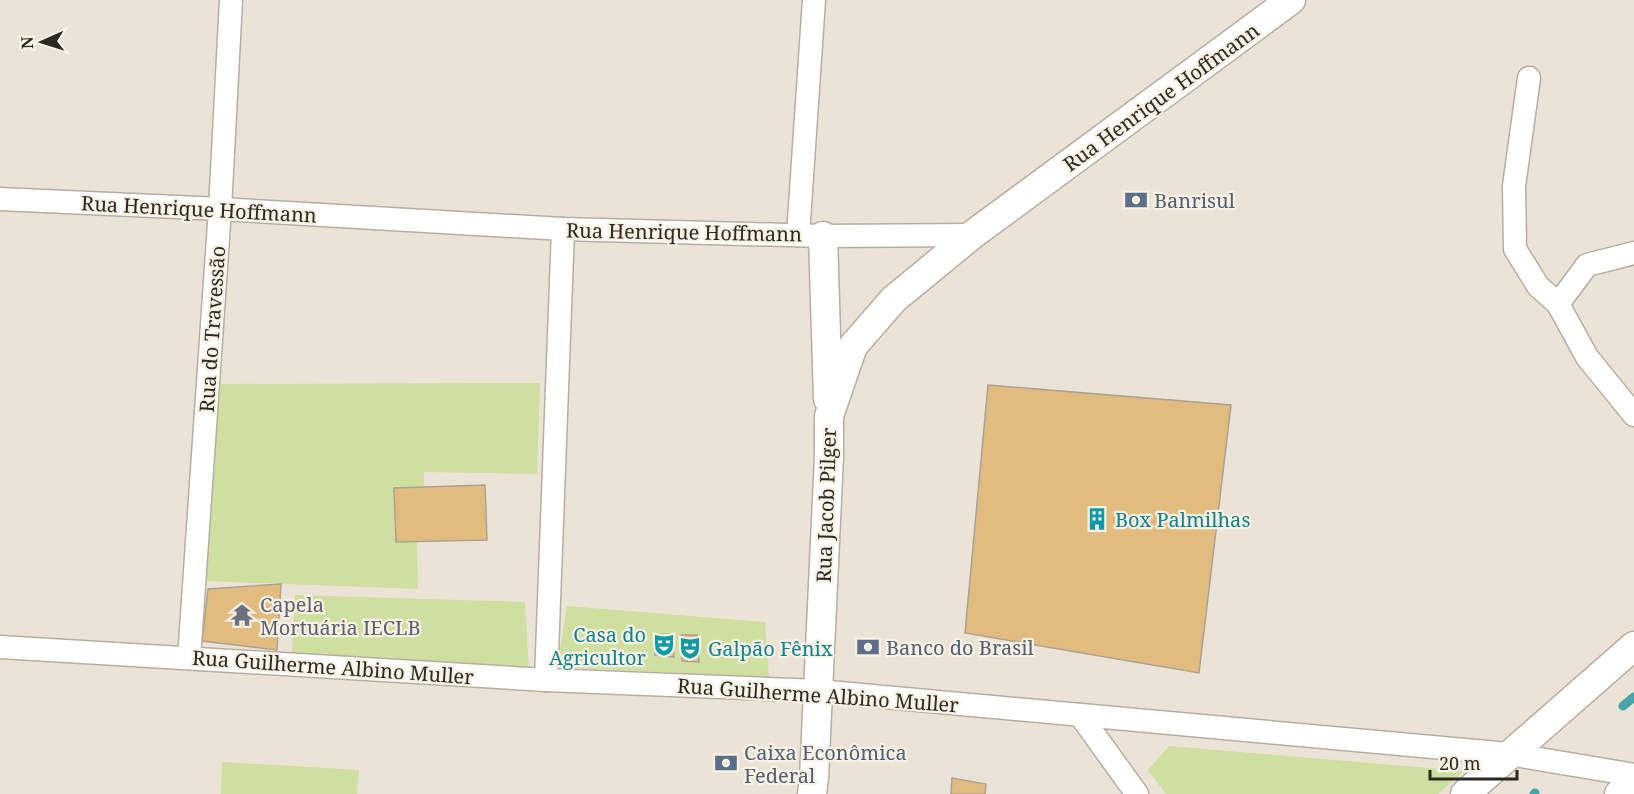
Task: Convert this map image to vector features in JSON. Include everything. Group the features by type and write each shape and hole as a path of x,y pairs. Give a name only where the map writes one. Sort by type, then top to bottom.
{"street":[{"name":"Rua do Travessão","path":"189,658 220,209 231,0"},
{"path":"814,0 810,235 829,416"},
{"name":"Rua Henrique Hoffmann","path":"0,199 563,229 810,235 972,235 1292,0"},
{"path":"1529,78 1514,186 1515,249 1538,286 1558,304 1587,357 1634,415"},
{"path":"546,680 563,229"},
{"name":"Rua Jacob Pilger","path":"812,794 830,456 829,416 852,346 894,299 972,235"},
{"path":"1558,304 1587,265 1634,253"},
{"path":"1465,794 1634,646"},
{"name":"Rua Guilherme Albino Muller","path":"0,647 546,680 818,691 1509,754 1634,775"},
{"path":"1080,715 1137,794"},
{"path":"1618,794 1634,780"}],"green space":[{"path":"540,383 537,474 424,472 424,487 394,488 396,542 417,542 418,589 205,581 214,384"},
{"path":"295,595 525,602 529,671 292,653"},
{"path":"567,606 765,622 769,677 557,667"},
{"path":"1169,746 1464,771 1438,794 1166,794 1148,770"},
{"path":"222,762 359,770 357,794 221,794"}],"building":[{"name":"Box Palmilhas","path":"988,385 1231,405 1199,673 965,633"},
{"path":"485,485 487,540 396,542 394,488"},
{"name":"Capela Mortuária IECLB","path":"281,584 277,650 202,641 208,589"},
{"name":"Casa do Agricultor","path":"672,634 674,657 655,655 654,635"},
{"name":"Galpão Fênix","path":"680,635 697,635 699,662 682,661"},
{"path":"952,778 986,784 985,794 951,794"}],"waterway":[{"path":"1623,706 1634,697"}],"place":[{"name":"Banrisul","path":"1136,200"},
{"name":"Box Palmilhas","path":"1097,519"},
{"name":"Capela Mortuária IECLB","path":"242,615"},
{"name":"Casa do Agricultor","path":"664,645"},
{"name":"Banco do Brasil","path":"868,647"},
{"name":"Galpão Fênix","path":"690,648"},
{"name":"Caixa Econômica Federal","path":"726,763"}]}
